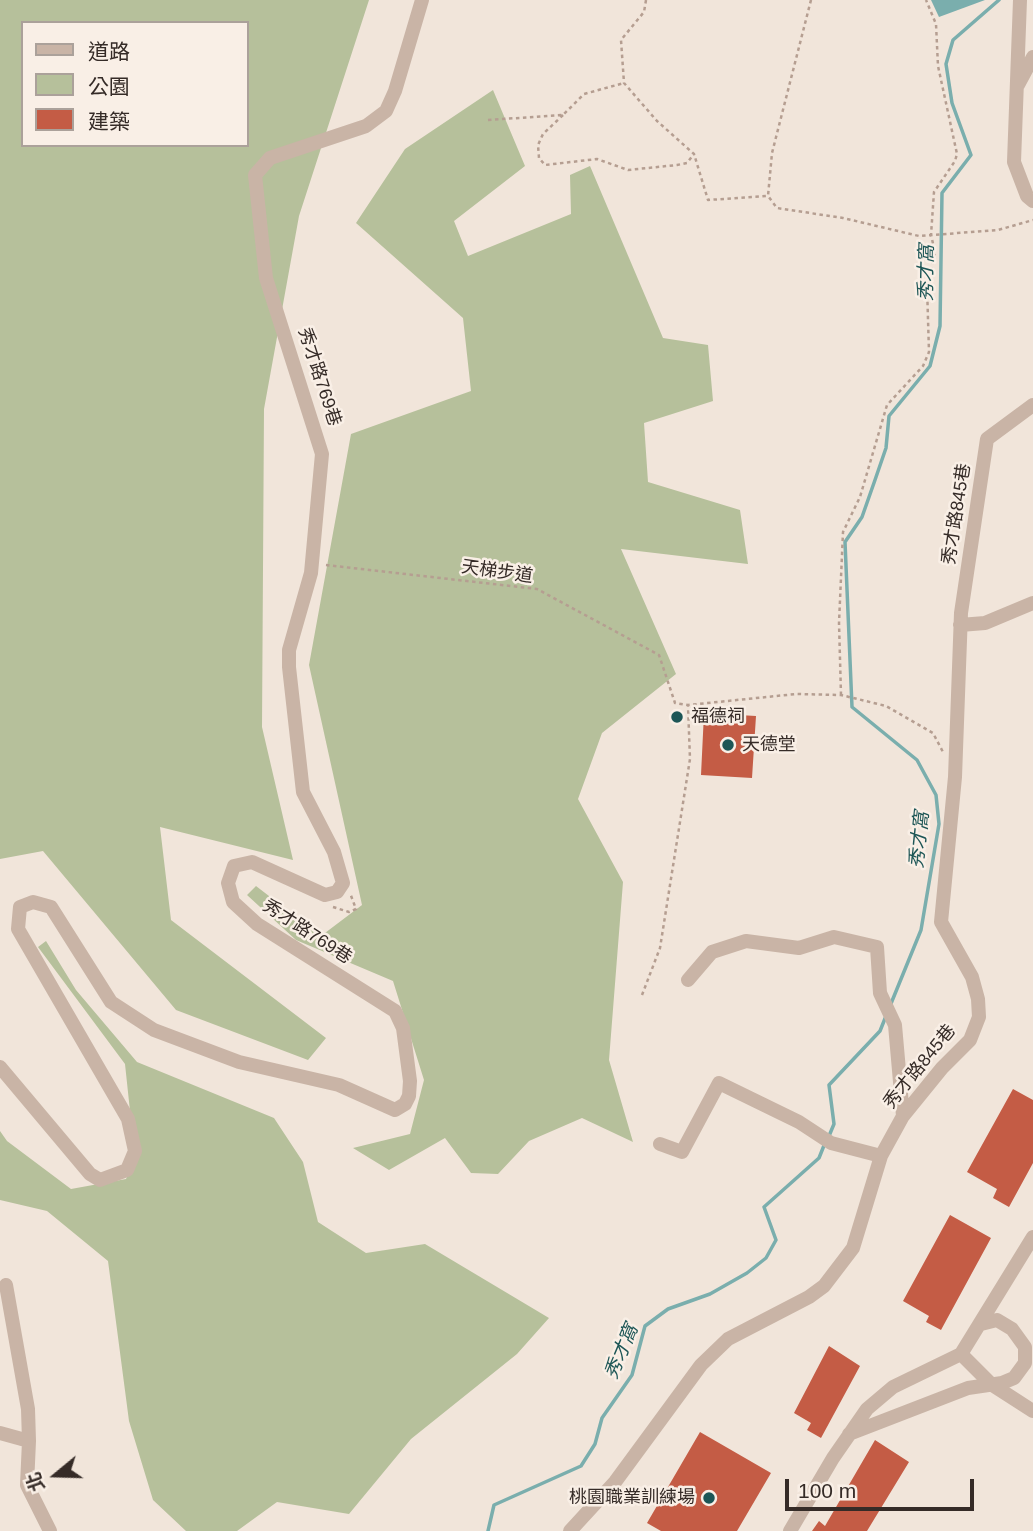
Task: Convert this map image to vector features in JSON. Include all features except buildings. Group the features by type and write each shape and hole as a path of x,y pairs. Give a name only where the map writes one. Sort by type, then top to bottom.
{"street":[{"name":"秀才路769巷","path":"0,1067 90,1174 100,1180 127,1170 135,1151 128,1119 18,929 20,907 40,903 51,907 105,994 153,1030 239,1062 339,1085 388,1108 400,1109 405,1104 410,1081 403,1028 395,1011 257,924 233,902 229,890 230,873 234,866 244,862 251,862 325,895 337,892 342,883 334,852 303,792 298,766 289,650 311,573 322,454 266,278 255,175 263,162 270,158 366,126 386,111 395,91 422,0"},
{"path":"1020,0 1014,162 1027,196 1033,201"},
{"path":"1016,89 1033,57"},
{"name":"秀才路845巷","path":"570,1531 615,1482 653,1426 719,1348 752,1324 809,1297 824,1286 853,1248 881,1156 903,1116 970,1040 979,1017 972,977 941,922 955,777 960,625 987,439 1033,404"},
{"path":"960,625 985,623 1033,603"},
{"path":"688,979 712,952 746,941 799,948 834,937 877,947 880,993 895,1025 903,1116"},
{"path":"660,1144 682,1152 719,1083 799,1122 831,1143 881,1156"},
{"path":"790,1531 848,1435 867,1409 893,1387 961,1354 1033,1237"},
{"path":"6,1285 28,1409 27,1485 50,1531"},
{"path":"848,1435 968,1388 1014,1378 1024,1363 1025,1348 1012,1329 997,1320 981,1324"},
{"path":"961,1354 991,1384 1033,1411"},
{"path":"0,1433 29,1441"}],"path":[{"path":"646,0 644,12 621,40 624,83 657,121 694,153 708,200 768,196"},
{"path":"811,0 772,153 768,196 777,208 857,222 890,231 932,236 999,230 1033,220"},
{"path":"841,695 839,624 842,533 860,497 887,405 923,366 929,352 928,286 935,252 932,236 934,192 957,154 938,66 936,24 926,0"},
{"path":"624,83 584,94 542,134 538,145 539,158 545,165 597,159 628,170 687,163 694,153"},
{"path":"488,120 562,115"},
{"name":"天梯步道","path":"311,573 324,564 537,589 659,655 675,703 688,705"},
{"path":"642,995 660,948 688,773 688,705 796,694 841,695 886,706 933,733 944,755"}],"green space":[{"path":"0,0 369,0 299,216 264,409 262,727 293,860 160,827 171,920 326,1038 308,1060 176,1010 43,851 0,859"},
{"path":"493,90 525,166 454,221 468,256 571,214 570,175 590,166 663,338 708,345 713,401 644,423 648,482 740,510 748,564 621,549 676,674 602,733 578,799 623,882 609,1060 633,1142 582,1118 529,1141 498,1174 471,1173 445,1138 389,1170 353,1148 410,1134 424,1080 393,981 296,940 247,895 256,886 321,936 362,905 309,665 351,434 471,391 463,318 356,223 405,149"},
{"path":"46,941 76,990 137,1062 274,1118 303,1162 318,1222 366,1253 425,1244 549,1318 517,1354 411,1439 349,1514 277,1502 237,1531 186,1531 153,1500 129,1421 108,1261 47,1211 0,1200 0,1131 7,1141 71,1189 126,1179 135,1158 125,1064 38,947"}],"water":[{"path":"931,0 985,0 939,17"}],"waterway":[{"name":"秀才窩","path":"890,1006 921,930 939,824 936,795 917,760 852,707 845,542 862,517 875,480 886,448 889,416 930,366 940,326 942,193 971,155 952,103 946,64 953,40 999,0"},
{"name":"秀才窩","path":"829,1136 834,1124 829,1085 880,1031 886,1016"},
{"name":"秀才窩","path":"488,1531 494,1505 581,1466 595,1444 602,1418 632,1375 645,1326 668,1309 710,1294 747,1273 766,1258 776,1240 764,1207 819,1158 825,1143"}],"place":[{"name":"福德祠","path":"677,717"},
{"name":"天德堂","path":"728,745"},
{"name":"桃園職業訓練場","path":"709,1498"}]}
